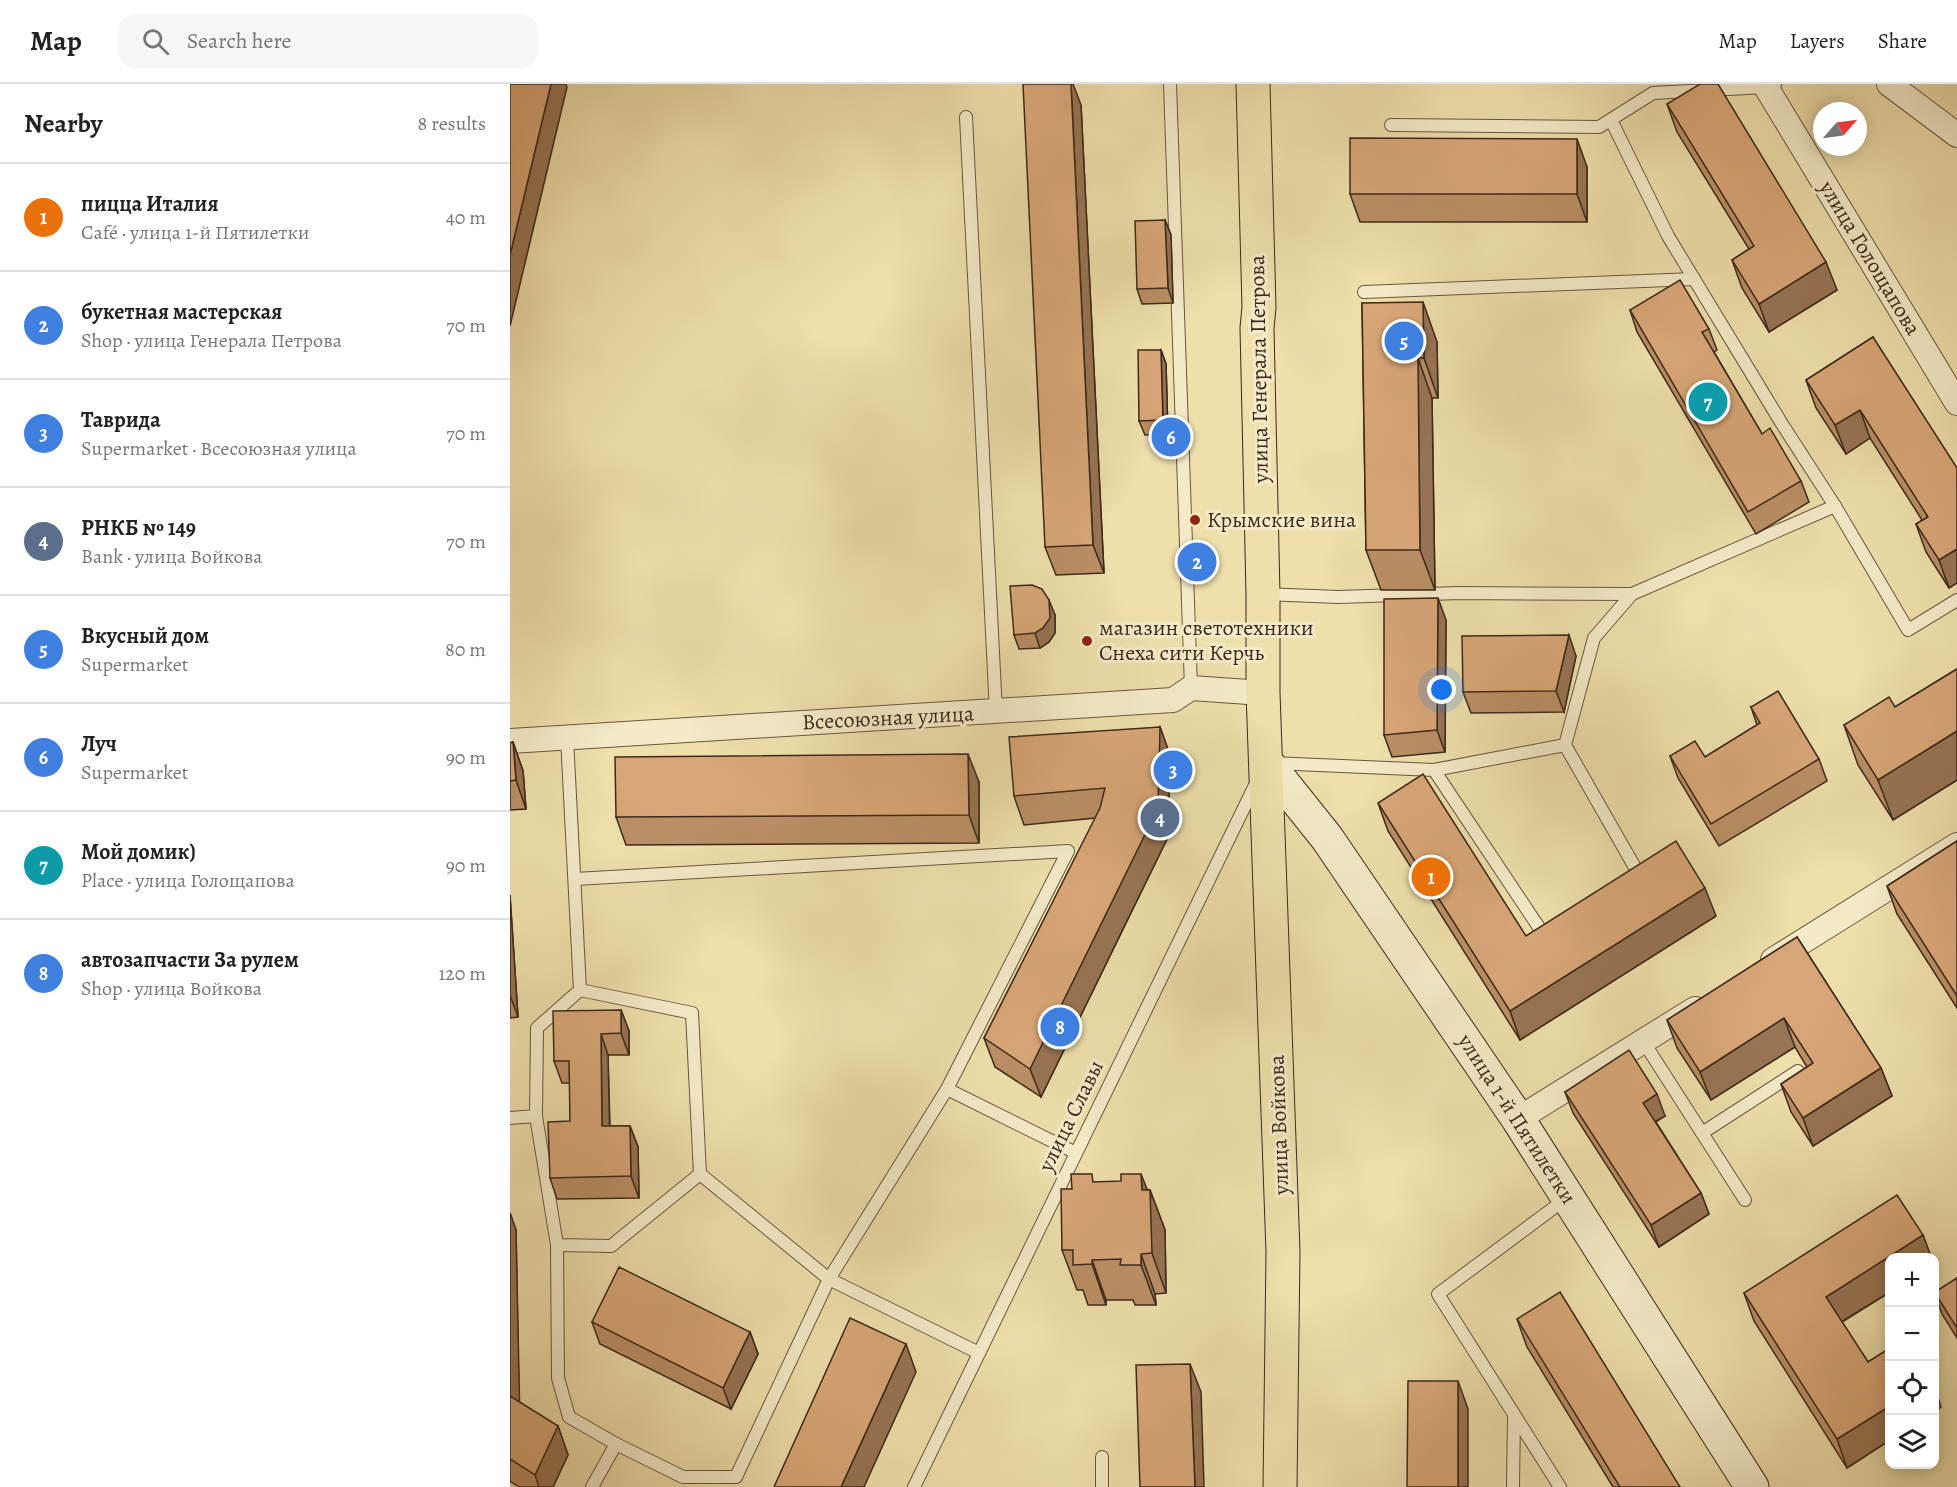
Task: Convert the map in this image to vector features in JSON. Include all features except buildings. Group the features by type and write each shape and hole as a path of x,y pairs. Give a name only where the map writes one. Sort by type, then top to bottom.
{"main road":[{"name":"улица Генерала Петрова","path":"1253,84 1263,693 1267,763"},
{"name":"улица 1-й Пятилетки","path":"1267,763 1327,838 1518,1119 1752,1487"},
{"name":"улица Войкова","path":"1267,763 1283,1252 1280,1487"}],"street":[{"path":"1889,84 1957,135"},
{"name":"улица Голощапова","path":"1768,86 1957,403"},
{"name":"Всесоюзная улица","path":"510,741 1173,700 1191,688 1263,693"},
{"path":"1755,972 1957,845"},
{"path":"1518,1119 1714,997"}],"lane":[{"path":"1170,84 1191,688"},
{"path":"1391,124 1599,127 1653,93 1768,86"},
{"path":"966,117 996,712"},
{"path":"1611,120 1668,236 1835,506 1908,630 1957,600"},
{"path":"1364,292 1694,279"},
{"path":"1263,594 1338,597 1459,593 1632,594 1835,506"},
{"path":"1632,594 1594,638 1564,745 1642,878 1632,884"},
{"path":"567,738 580,990"},
{"path":"1267,763 1434,770 1564,745"},
{"name":"улица Славы","path":"914,1487 1267,763"},
{"path":"1434,770 1546,938 1555,932"},
{"path":"575,879 1068,851 947,1089 829,1279 736,1477 683,1477 616,1444 569,1417 558,1378 557,1245 536,1116 537,1028 580,990"},
{"path":"580,990 692,1013 700,1174 829,1279 979,1353"},
{"path":"1643,1041 1745,1200"},
{"path":"1702,1133 1797,1071"},
{"path":"947,1089 1076,1153"},
{"path":"510,1119 536,1116"},
{"path":"557,1245 611,1246 700,1174"},
{"path":"1560,1487 1438,1294 1568,1197"},
{"path":"1513,1487 1514,1414"},
{"path":"592,1487 616,1444"},
{"path":"1102,1457 1102,1487"}],"place":[{"name":"Вкусный дом","path":"1404,341"},
{"name":"Мой домик)","path":"1708,402"},
{"name":"Луч","path":"1171,437"},
{"name":"Крымские вина","path":"1195,520"},
{"name":"букетная мастерская","path":"1197,562"},
{"name":"магазин светотехники Снеха сити Керчь","path":"1087,641"},
{"name":"Таврида","path":"1173,770"},
{"name":"РНКБ № 149","path":"1160,818"},
{"name":"пицца Италия","path":"1431,877"},
{"name":"автозапчасти За рулем","path":"1060,1027"}]}
